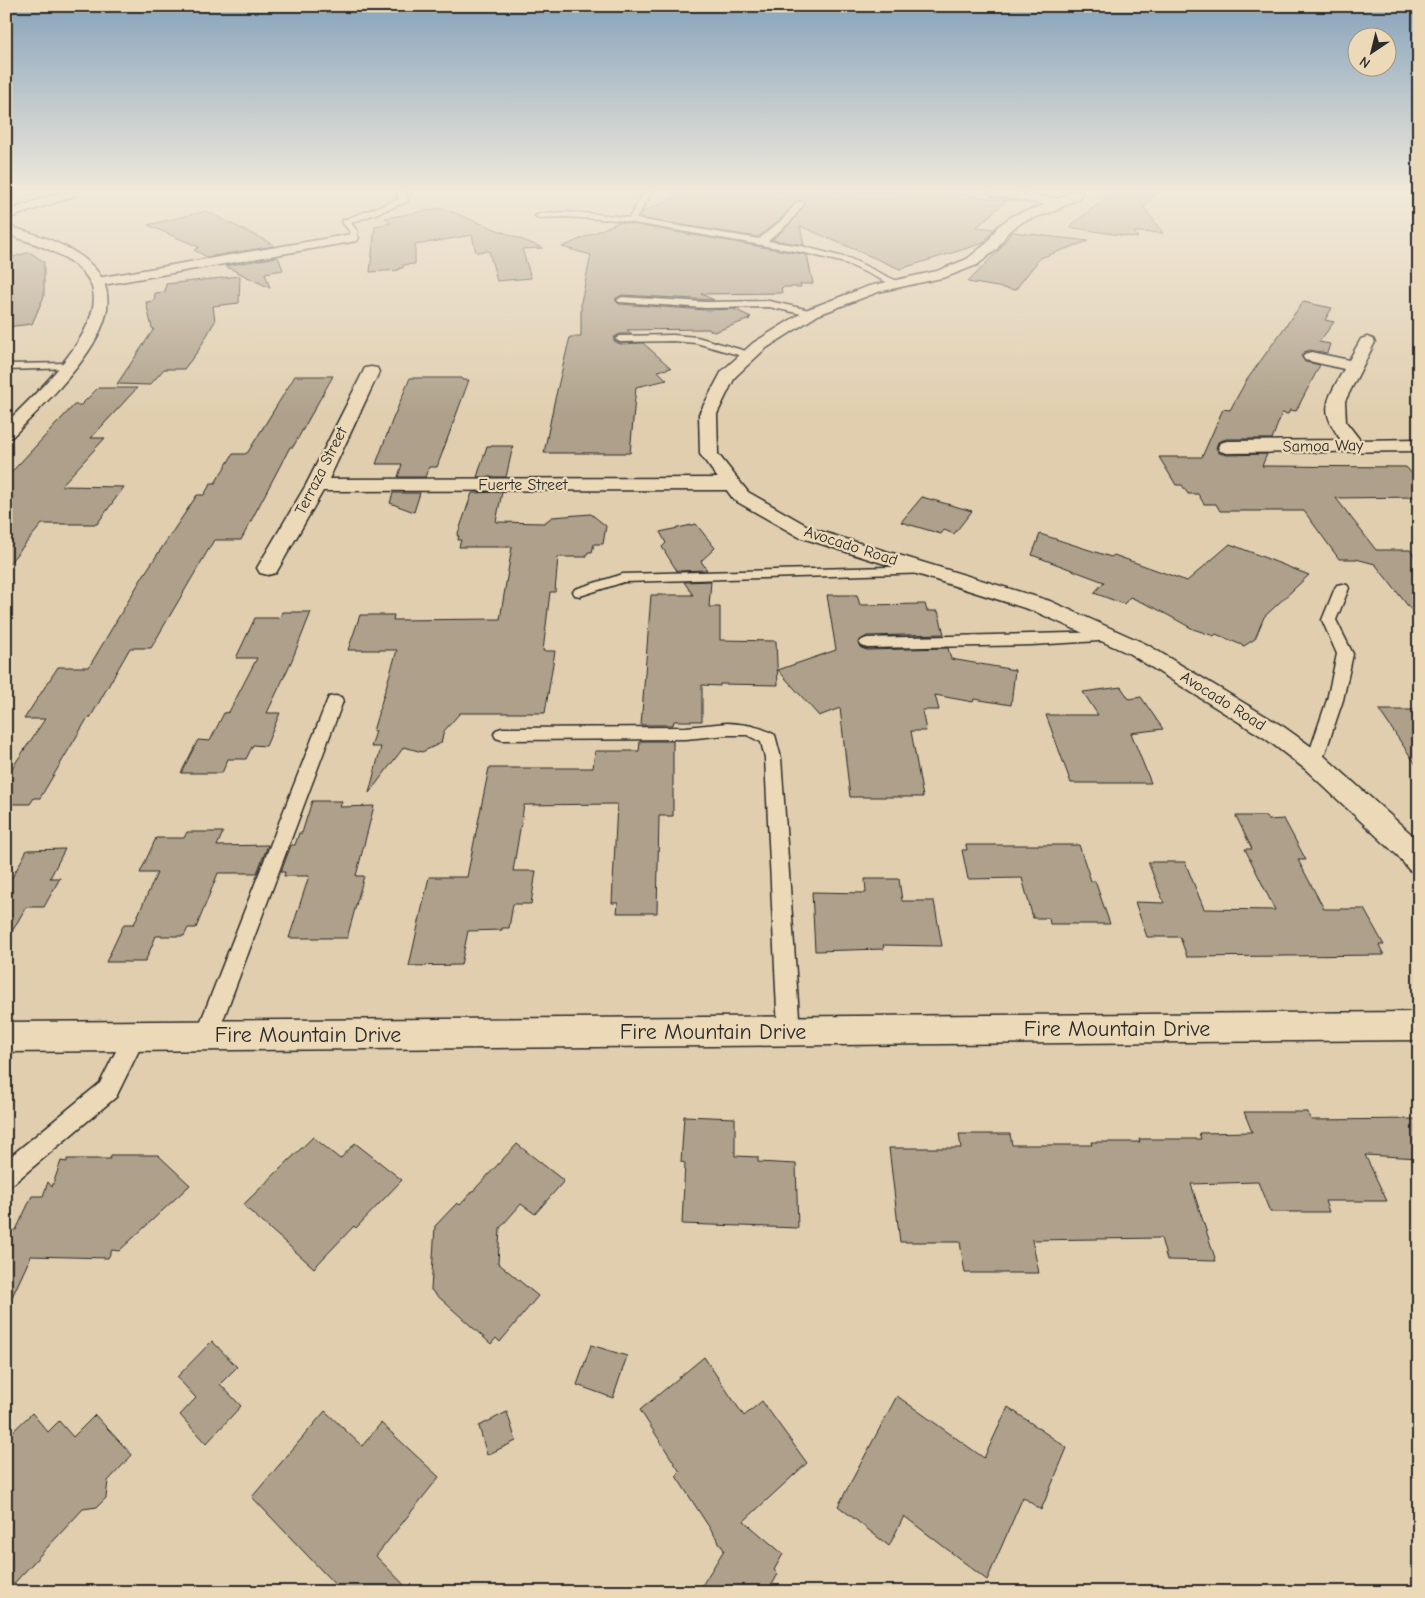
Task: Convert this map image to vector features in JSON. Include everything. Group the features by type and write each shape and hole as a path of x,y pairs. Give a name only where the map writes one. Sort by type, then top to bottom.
{"street":[{"path":"6,433 81,353 97,323 101,303 97,282 89,270 84,267"},
{"path":"97,282 186,267"},
{"name":"Avocado Road","path":"960,267 941,274 874,289 811,313 759,346 728,375 708,414 709,454 731,484 741,496 806,533 1042,606 1138,649 1275,733 1314,762 1408,848 1419,862"},
{"path":"1354,445 1337,422 1336,401 1366,342"},
{"path":"1311,357 1353,366"},
{"name":"Terraza Street","path":"268,568 316,485 371,372"},
{"name":"Samoa Way","path":"1227,446 1419,445"},
{"name":"Fuerte Street","path":"316,485 731,484"},
{"name":"Fire Mountain Drive","path":"6,1037 1419,1026"}],"lane":[{"path":"860,267 896,283"},
{"path":"622,300 706,305 769,304 811,313"},
{"path":"620,339 673,338 697,340 749,356"},
{"path":"6,367 70,366"},
{"path":"580,592 622,578 927,570"},
{"path":"1314,762 1335,700 1345,654 1329,620 1342,588"},
{"path":"867,643 1022,641 1111,637"},
{"path":"206,1036 335,701"},
{"path":"502,734 686,733 727,729 748,730 769,739 773,758 789,1031"},
{"path":"6,1175 108,1090 135,1036"}],"building":[{"path":"6,267 44,267 44,296 32,324 6,327"},
{"path":"226,267 282,267 283,270 265,273 270,288"},
{"path":"371,267 403,267 399,268 399,270 370,272"},
{"path":"493,267 527,267 531,278 497,281"},
{"path":"589,267 809,267 813,284 800,284 801,287 784,287 781,288 782,293 701,294 714,300 622,295 616,298 619,304 706,310 734,309 751,317 714,332 708,329 627,330 632,334 620,334 614,337 614,341 620,344 643,343 671,368 658,371 667,380 636,387 630,453 544,453 570,337 581,337 581,302"},
{"path":"894,267 908,267 900,269"},
{"path":"983,267 1033,267 1015,290 968,282"},
{"path":"240,276 239,303 213,306 215,321 198,351 184,369 164,369 150,385 117,384 154,329 152,328 146,302 154,301 155,293 165,292 166,284"},
{"path":"1303,302 1332,308 1325,320 1334,322 1319,342 1330,344 1327,353 1310,350 1304,352 1301,356 1305,362 1320,365 1296,411 1290,410 1288,414 1282,413 1272,439 1226,439 1218,442 1216,448 1219,453 1227,455 1267,454 1262,466 1406,467 1419,481 1419,497 1336,498 1376,550 1410,550 1419,561 1419,620 1375,564 1356,559 1339,559 1304,511 1220,511 1216,504 1204,504 1198,494 1188,494 1182,485 1176,485 1159,457 1202,457 1223,409 1230,410 1246,381"},
{"path":"295,376 333,376 293,447 290,447 241,540 214,540 151,648 130,648 90,718 87,719 40,798 34,798 30,804 6,804 6,777 45,719 24,719 58,667 89,667 143,576 197,495 204,495 211,483 215,483 233,454 245,454 248,452"},
{"path":"410,378 462,378 462,380 469,380 437,467 429,467 425,477 398,477 402,464 376,464"},
{"path":"98,388 137,388 91,438 105,438 61,486 124,487 97,524 42,524 6,567 6,478 74,405 81,405"},
{"path":"487,446 513,446 506,477 477,477"},
{"path":"502,492 496,522 544,523 552,517 591,514 606,526 603,544 594,544 592,552 588,552 586,557 558,557 555,592 550,592 543,651 555,651 545,713 460,713 444,731 441,743 422,752 404,747 369,793 381,747 371,747 376,731 373,731 397,650 348,650 360,615 394,615 393,620 500,619 512,547 459,547 461,540 458,540 459,536 457,536 472,493"},
{"path":"393,493 420,493 414,512 390,503"},
{"path":"922,497 972,511 954,534 944,530 941,534 901,522"},
{"path":"696,524 715,548 701,561 707,570 677,571 662,547 666,543 660,532"},
{"path":"1040,534 1111,557 1114,555 1187,581 1230,544 1309,575 1264,617 1255,639 1244,646 1216,634 1214,636 1193,629 1155,608 1130,597 1124,604 1094,593 1104,582 1032,555"},
{"path":"711,581 709,607 720,607 720,640 776,641 778,685 702,685 702,721 674,721 673,725 641,725 651,595 693,595 684,582"},
{"path":"827,595 857,595 860,605 925,604 927,611 938,611 944,634 867,636 858,642 861,648 867,650 948,648 951,659 1015,670 1011,705 974,699 973,702 935,695 939,710 922,710 926,731 911,731 923,797 850,797 840,708 819,716 778,670 836,650"},
{"path":"282,612 311,612 292,660 267,713 280,713 266,746 253,745 246,759 228,759 222,773 181,773 198,740 210,741 224,713 229,712 257,658 236,658 255,618 280,618"},
{"path":"1121,687 1129,699 1141,697 1163,729 1131,733 1151,783 1071,783 1046,715 1098,715 1083,692"},
{"path":"1379,710 1419,710 1419,769"},
{"path":"640,741 673,741 673,816 659,816 657,913 617,913 618,903 612,903 617,804 524,805 513,871 536,871 531,904 513,904 509,928 468,931 461,965 409,966 429,877 467,877 489,768 593,768 595,751 639,751"},
{"path":"312,801 342,801 340,807 374,806 356,876 364,876 347,938 289,938 309,876 284,876 285,872 281,872 291,845 295,845 299,833 302,833"},
{"path":"1236,816 1266,816 1268,820 1284,819 1306,860 1298,860 1324,909 1364,909 1384,945 1379,945 1384,955 1187,957 1180,937 1147,937 1135,902 1164,903 1148,862 1185,862 1204,909 1275,910 1245,849 1252,849"},
{"path":"187,832 223,832 217,846 268,845 257,873 218,873 196,928 188,928 184,936 156,936 145,962 106,962 124,924 134,924 157,873 140,873 156,838 184,838"},
{"path":"966,845 1079,845 1091,881 1095,881 1110,924 1050,924 1049,918 1033,918 1022,878 968,879 962,850 967,850"},
{"path":"65,849 50,878 60,878 44,907 26,907 6,942 6,878 12,878 27,850"},
{"path":"865,879 899,879 902,901 934,901 942,946 883,945 884,949 815,951 812,892 866,893"},
{"path":"1244,1112 1307,1112 1311,1120 1419,1119 1419,1158 1365,1155 1387,1201 1325,1201 1329,1212 1270,1212 1258,1182 1191,1184 1216,1261 1167,1260 1161,1238 1032,1240 1039,1273 965,1273 960,1242 900,1242 889,1148 961,1148 959,1134 1010,1134 1012,1145 1092,1145 1091,1142 1140,1142 1139,1139 1201,1139 1199,1133 1252,1132"},
{"path":"684,1116 735,1118 735,1156 758,1157 758,1162 796,1164 798,1228 682,1224 685,1163 681,1162"},
{"path":"313,1137 340,1159 355,1143 402,1180 314,1268 243,1205"},
{"path":"517,1144 564,1181 535,1214 521,1204 500,1228 498,1263 538,1296 500,1342 496,1338 491,1344 431,1290 435,1226 457,1203 460,1205"},
{"path":"111,1155 158,1155 190,1185 119,1251 112,1250 108,1258 31,1256 6,1310 6,1230 16,1230 32,1196 43,1196 48,1182 52,1187 61,1161 67,1162 67,1159 110,1159"},
{"path":"212,1341 237,1367 220,1384 241,1406 206,1444 180,1415 196,1398 177,1377"},
{"path":"591,1345 627,1356 613,1398 577,1385"},
{"path":"704,1357 744,1416 762,1401 807,1463 744,1521 783,1554 774,1570 778,1574 768,1592 698,1592 724,1550 676,1476 680,1472 640,1410"},
{"path":"897,1396 984,1458 1008,1407 1067,1448 1041,1510 1023,1497 987,1580 904,1516 889,1546 838,1506"},
{"path":"325,1411 362,1446 381,1423 439,1477 376,1556 411,1592 342,1592 252,1497"},
{"path":"507,1412 516,1441 487,1455 479,1426"},
{"path":"32,1413 48,1432 59,1421 73,1437 95,1415 132,1455 108,1481 106,1498 97,1507 83,1509 6,1592 6,1438"}]}
